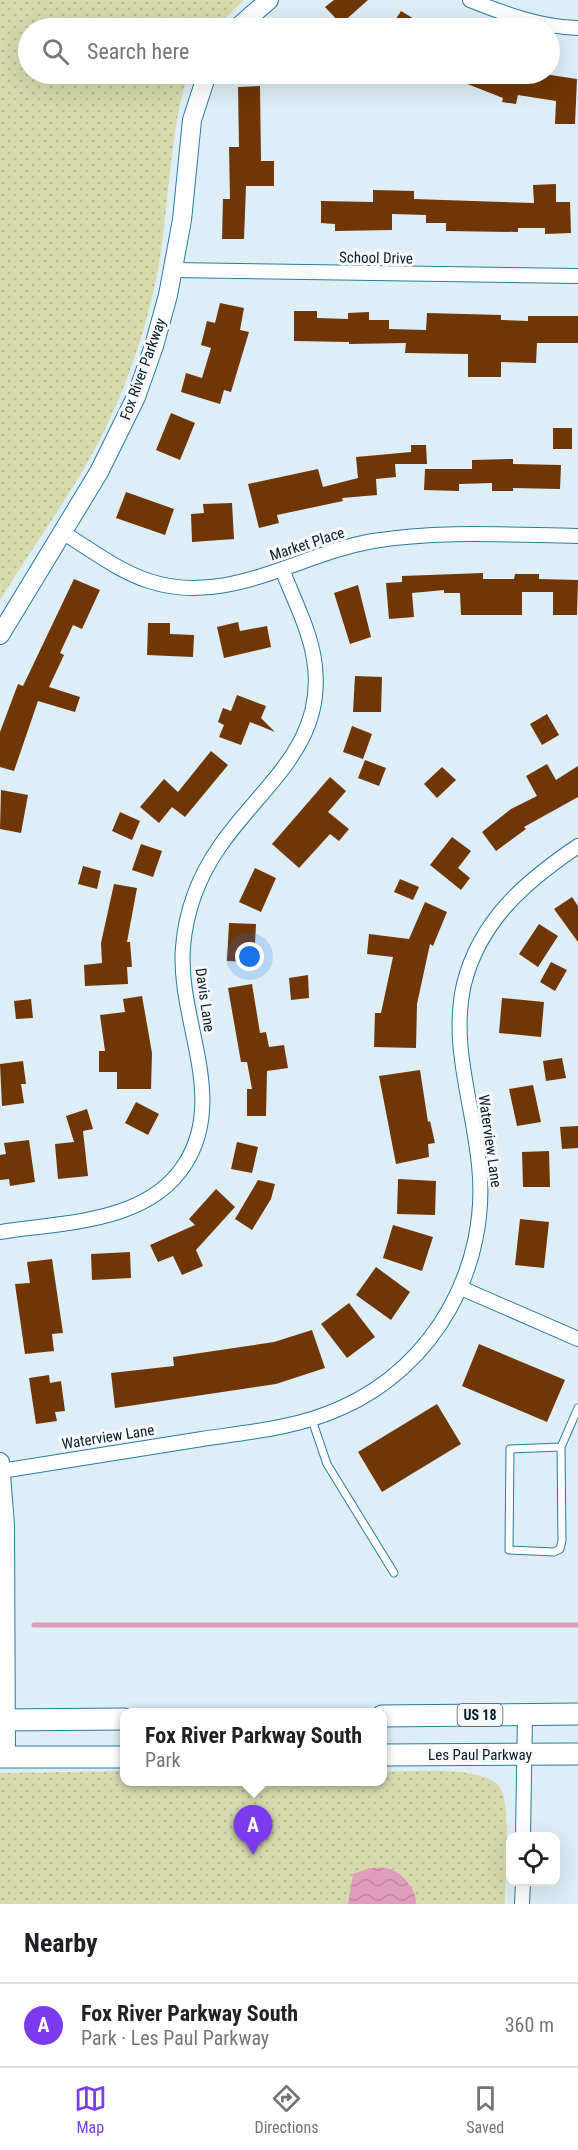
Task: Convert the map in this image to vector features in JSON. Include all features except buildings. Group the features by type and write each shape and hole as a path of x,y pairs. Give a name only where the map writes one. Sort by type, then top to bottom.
{"main road":[{"name":"US 18","path":"387,1716 578,1714"},
{"path":"3,1720 120,1719"},
{"name":"Les Paul Parkway","path":"387,1755 578,1754"},
{"path":"3,1757 120,1757"}],"street":[{"path":"248,18 269,0"},
{"path":"470,0 521,18"},
{"path":"560,25 578,28"},
{"name":"Fox River Parkway","path":"0,635 99,472 136,397 154,346 173,270 182,220 192,120 204,84"},
{"name":"School Drive","path":"173,270 578,276"},
{"name":"Market Place","path":"62,532 122,569 148,581 172,587 211,588 238,584 333,551 394,538 434,535 578,536"},
{"name":"Davis Lane","path":"0,1232 114,1214 138,1206 156,1195 177,1176 186,1163 197,1137 203,1112 203,1090 183,980 183,947 187,916 203,872 220,844 288,765 306,729 314,700 312,649 282,569"},
{"name":"Waterview Lane","path":"1,1466 312,1420 370,1393 395,1375 427,1343 445,1318 461,1288 476,1242 481,1200 477,1146 461,1064 458,1028 464,984 479,944 508,901 527,882 578,846"},
{"path":"461,1288 578,1339"},
{"path":"1,1466 5,1525 3,1757"},
{"path":"523,1832 525,1715"},
{"path":"522,1904 523,1886"}],"lane":[{"path":"561,1448 510,1449 509,1550 554,1552 560,1549 562,1541 561,1448 578,1407"},
{"path":"312,1420 327,1464 394,1573"}],"green space":[{"path":"0,0 244,0 225,18 18,18 18,84 185,84 176,126 154,289 128,376 90,458 0,600"},
{"path":"120,1771 120,1786 387,1786 387,1772 446,1771 480,1776 493,1781 501,1789 504,1798 507,1827 505,1904 0,1904 0,1773"}],"water":[{"path":"370,1868 388,1868 400,1874 412,1888 416,1904 348,1904 353,1874"}],"waterway":[{"path":"34,1625 578,1625"}],"place":[{"name":"Fox River Parkway South","path":"253,1855"}]}
